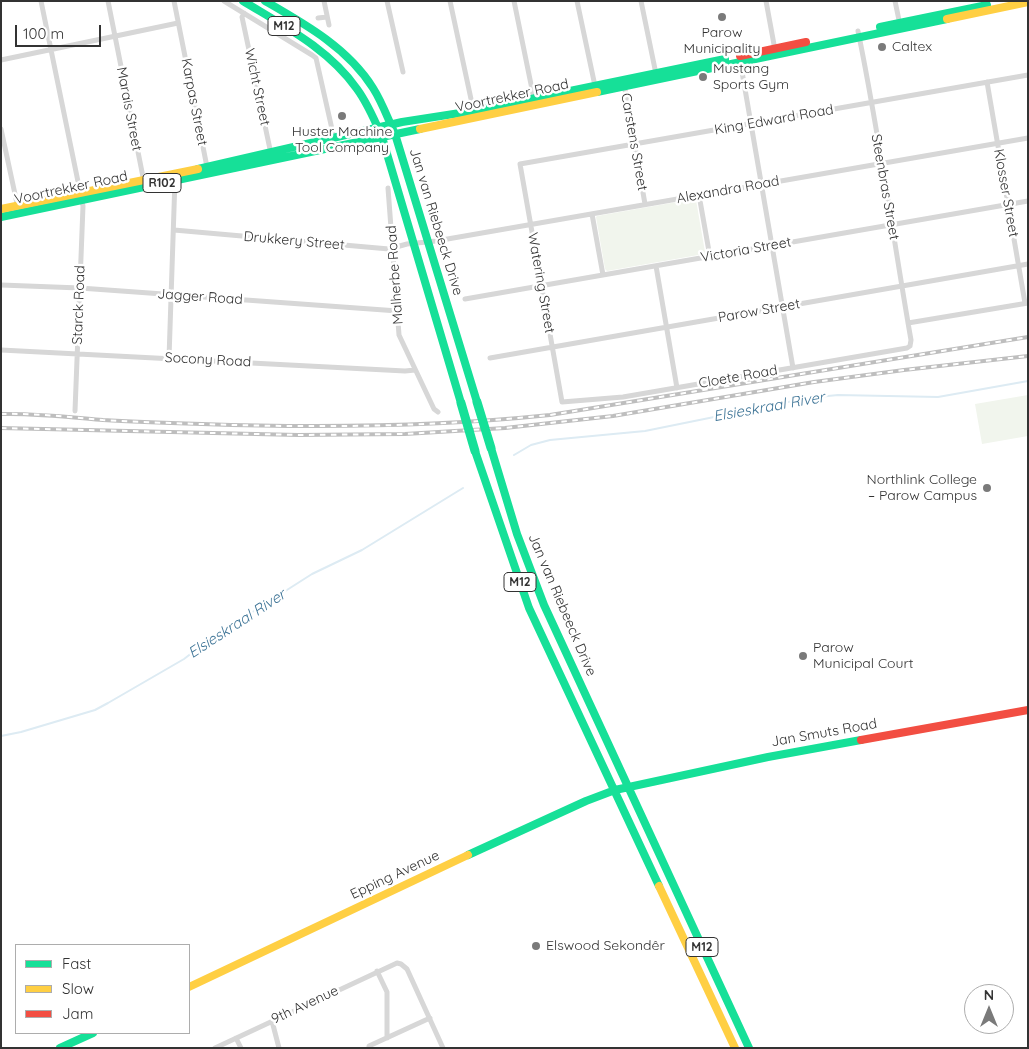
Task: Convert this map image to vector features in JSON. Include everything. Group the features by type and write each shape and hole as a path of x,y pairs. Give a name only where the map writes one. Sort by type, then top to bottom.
{"main road":[{"name":"M12","path":"243,1 295,32 334,61 346,73 364,97 381,133"},
{"name":"M12","path":"265,1 324,37 345,56 372,86 391,125"},
{"name":"Voortrekker Road","path":"900,26 1004,1"},
{"name":"Voortrekker Road","path":"271,156 334,138 381,133 395,134 624,83 1024,2"},
{"name":"Voortrekker Road","path":"1,217 18,210 81,196 381,133 391,125 474,115"},
{"name":"Jan van Riebeeck Drive","path":"391,125 517,534 544,604 627,787 750,1048"},
{"path":"403,160 404,142 407,137 429,131 440,125"},
{"name":"Jan van Riebeeck Drive","path":"381,133 475,451 529,608 735,1048"},
{"name":"Voortrekker Road","path":"1,209 18,210"},
{"name":"Jan Smuts Road","path":"615,790 775,756 1028,710"},
{"name":"Epping Avenue","path":"190,988 525,829 615,790"},
{"path":"60,1048 80,1044 92,1034"}],"street":[{"name":"Starck Road","path":"42,1 83,206 74,411"},
{"name":"Marais Street","path":"108,1 144,183"},
{"name":"Karpas Street","path":"174,1 208,170"},
{"path":"224,1 316,58 334,138"},
{"path":"324,1 328,25"},
{"path":"387,1 403,72"},
{"path":"450,1 474,115"},
{"path":"514,1 535,102"},
{"path":"577,1 596,89"},
{"path":"641,1 657,77"},
{"path":"766,1 776,52"},
{"path":"895,1 900,26"},
{"name":"Wicht Street","path":"244,13 242,17 271,156"},
{"path":"318,18 327,17"},
{"path":"1,60 178,23"},
{"name":"Steenbras Street","path":"859,34 911,344"},
{"path":"740,59 794,368"},
{"name":"King Edward Road","path":"520,164 1028,75"},
{"name":"Klosser Street","path":"988,82 1008,204 1027,303"},
{"name":"Carstens Street","path":"624,83 645,204"},
{"path":"1,129 18,210"},
{"name":"Alexandra Road","path":"413,243 592,214 1028,138"},
{"name":"Watering Street","path":"520,164 562,402"},
{"path":"169,358 175,177"},
{"name":"Malherbe Road","path":"388,188 399,335 434,409 438,412"},
{"path":"699,195 710,257"},
{"name":"Victoria Street","path":"465,299 1028,201"},
{"path":"592,214 603,275"},
{"name":"Drukkery Street","path":"174,230 389,249 413,243"},
{"name":"Parow Street","path":"490,358 1028,264"},
{"path":"656,266 677,388"},
{"name":"Jagger Road","path":"1,285 80,288 398,312"},
{"path":"908,323 1027,303"},
{"name":"Cloete Road","path":"562,402 623,397 907,348 911,344"},
{"name":"Socony Road","path":"1,350 415,370"},
{"name":"9th Avenue","path":"215,1048 397,963 402,964 407,969 430,1018"},
{"path":"377,971 387,992 387,1038"},
{"path":"369,1047 430,1018 443,1048"},
{"path":"272,1021 279,1048"},
{"path":"236,1038 240,1048"}],"shaded area":[{"path":"696,200 704,254 607,271 605,269 597,216"},
{"path":"1028,395 1028,436 982,444 975,404"}],"waterway":[{"name":"Elsieskraal River","path":"514,455 531,445 550,440 645,431 808,398 838,395 938,397 1028,381"},
{"name":"Elsieskraal River","path":"1,736 95,710 184,659 210,639 312,574 362,550 463,488"}],"railway":[{"path":"1,414 140,422 289,426 376,426 506,419 550,415 1028,337"},
{"path":"1,428 298,435 405,434 505,428 613,416 814,382 1028,356"}],"traffic: fast":[{"path":"243,1 290,29 319,50 346,75 368,107 382,137 461,403"},
{"path":"265,1 310,28 338,49 363,74 379,99 395,134 477,402"},
{"path":"880,27 987,5"},
{"path":"597,92 947,19"},
{"path":"198,169 402,122 473,111 725,59"},
{"path":"1,217 420,129"},
{"path":"477,402 491,448"},
{"path":"461,403 475,451"},
{"path":"491,448 517,534 544,605 749,1048"},
{"path":"475,451 529,608 659,886"},
{"path":"468,855 586,801 615,790 768,757 861,740"},
{"path":"60,1048 91,1034"}],"traffic: slow":[{"path":"947,19 1028,2"},
{"path":"420,129 597,92"},
{"path":"1,209 198,169"},
{"path":"190,987 468,855"},
{"path":"659,886 735,1048"}],"traffic: jam":[{"path":"740,56 806,42"},
{"path":"861,740 1028,710"}],"place":[{"name":"Parow Municipality","path":"722,17"},
{"name":"Caltex","path":"882,47"},
{"name":"Mustang Sports Gym","path":"703,77"},
{"name":"Huster Machine Tool Company","path":"342,116"},
{"name":"Northlink College – Parow Campus","path":"987,488"},
{"name":"Parow Municipal Court","path":"803,656"},
{"name":"Elswood Sekondêr","path":"536,946"}]}
